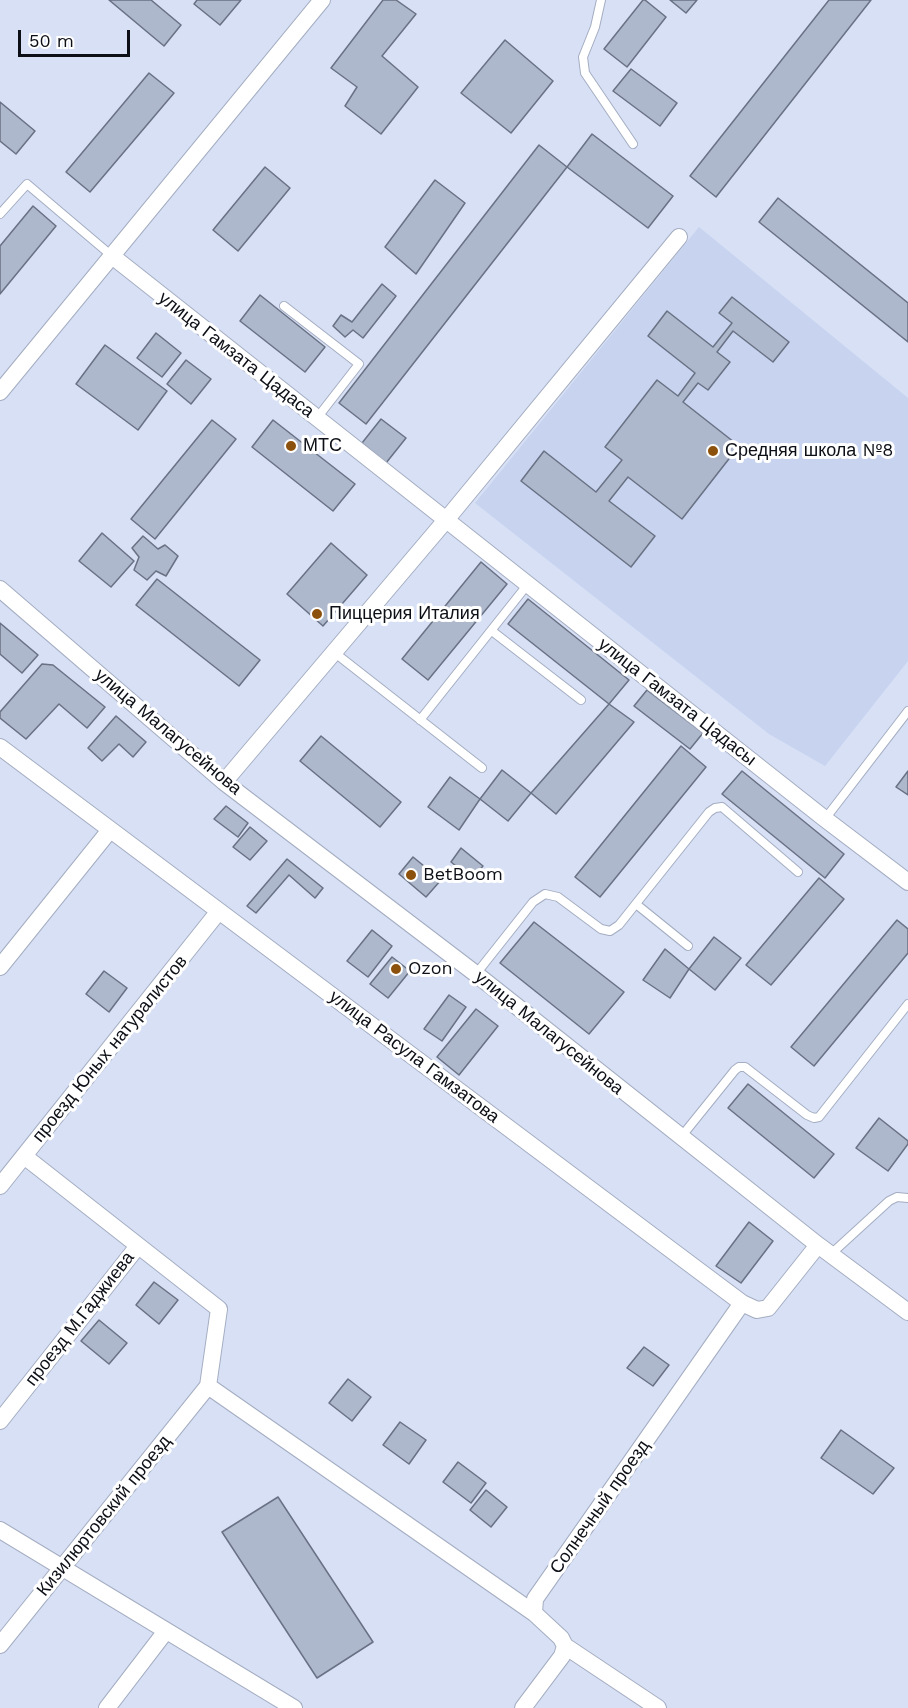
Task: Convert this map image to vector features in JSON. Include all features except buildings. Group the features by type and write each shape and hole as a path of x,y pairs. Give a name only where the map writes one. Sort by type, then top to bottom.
{"street":[{"path":"0,392 322,0"},
{"path":"224,782 335,653 679,237"},
{"name":"улица Гамзата Цадаса","path":"112,256 446,520"},
{"name":"улица Гамзата Цадасы","path":"446,520 908,882"},
{"name":"улица Малагусейнова","path":"0,589 224,782 476,974 824,1250 908,1312"},
{"name":"улица Расула Гамзатова","path":"2,752 219,911 742,1303"},
{"path":"0,967 110,830"},
{"name":"проезд Юных натуралистов","path":"0,1186 219,911"},
{"path":"24,1156 219,1309 208,1386 534,1613 561,1638 564,1646 562,1656 523,1708"},
{"name":"проезд М.Гаджиева","path":"0,1421 138,1246"},
{"path":"742,1303 757,1310 768,1308 824,1250"},
{"name":"Солнечный проезд","path":"534,1613 535,1599 742,1303"},
{"name":"Кизилюртовский проезд","path":"0,1645 208,1386"},
{"path":"0,1530 287,1706"},
{"path":"107,1708 166,1631"},
{"path":"564,1646 658,1708"}],"lane":[{"path":"601,0 595,27 583,57 585,73 633,144"},
{"path":"0,214 27,184 112,256"},
{"path":"284,306 359,364 317,418"},
{"path":"420,720 528,584"},
{"path":"492,631 581,700"},
{"path":"335,653 482,768"},
{"path":"825,819 908,711"},
{"path":"476,974 533,902 545,894 558,897 601,929 610,931 619,926 709,812 715,808 722,807 798,872"},
{"path":"636,904 688,946"},
{"path":"681,1138 739,1067 746,1067 807,1115 813,1118 819,1117 908,1004"},
{"path":"824,1250 889,1201 897,1197 908,1198"}],"shaded area":[{"name":"Средняя школа №8","path":"699,227 908,398 908,661 825,766 769,734 475,503"}],"place":[{"name":"МТС","path":"291,446"},
{"name":"Средняя школа №8","path":"713,451"},
{"name":"Пиццерия Италия","path":"317,614"},
{"name":"BetBoom","path":"411,875"},
{"name":"Ozon","path":"396,969"}]}
